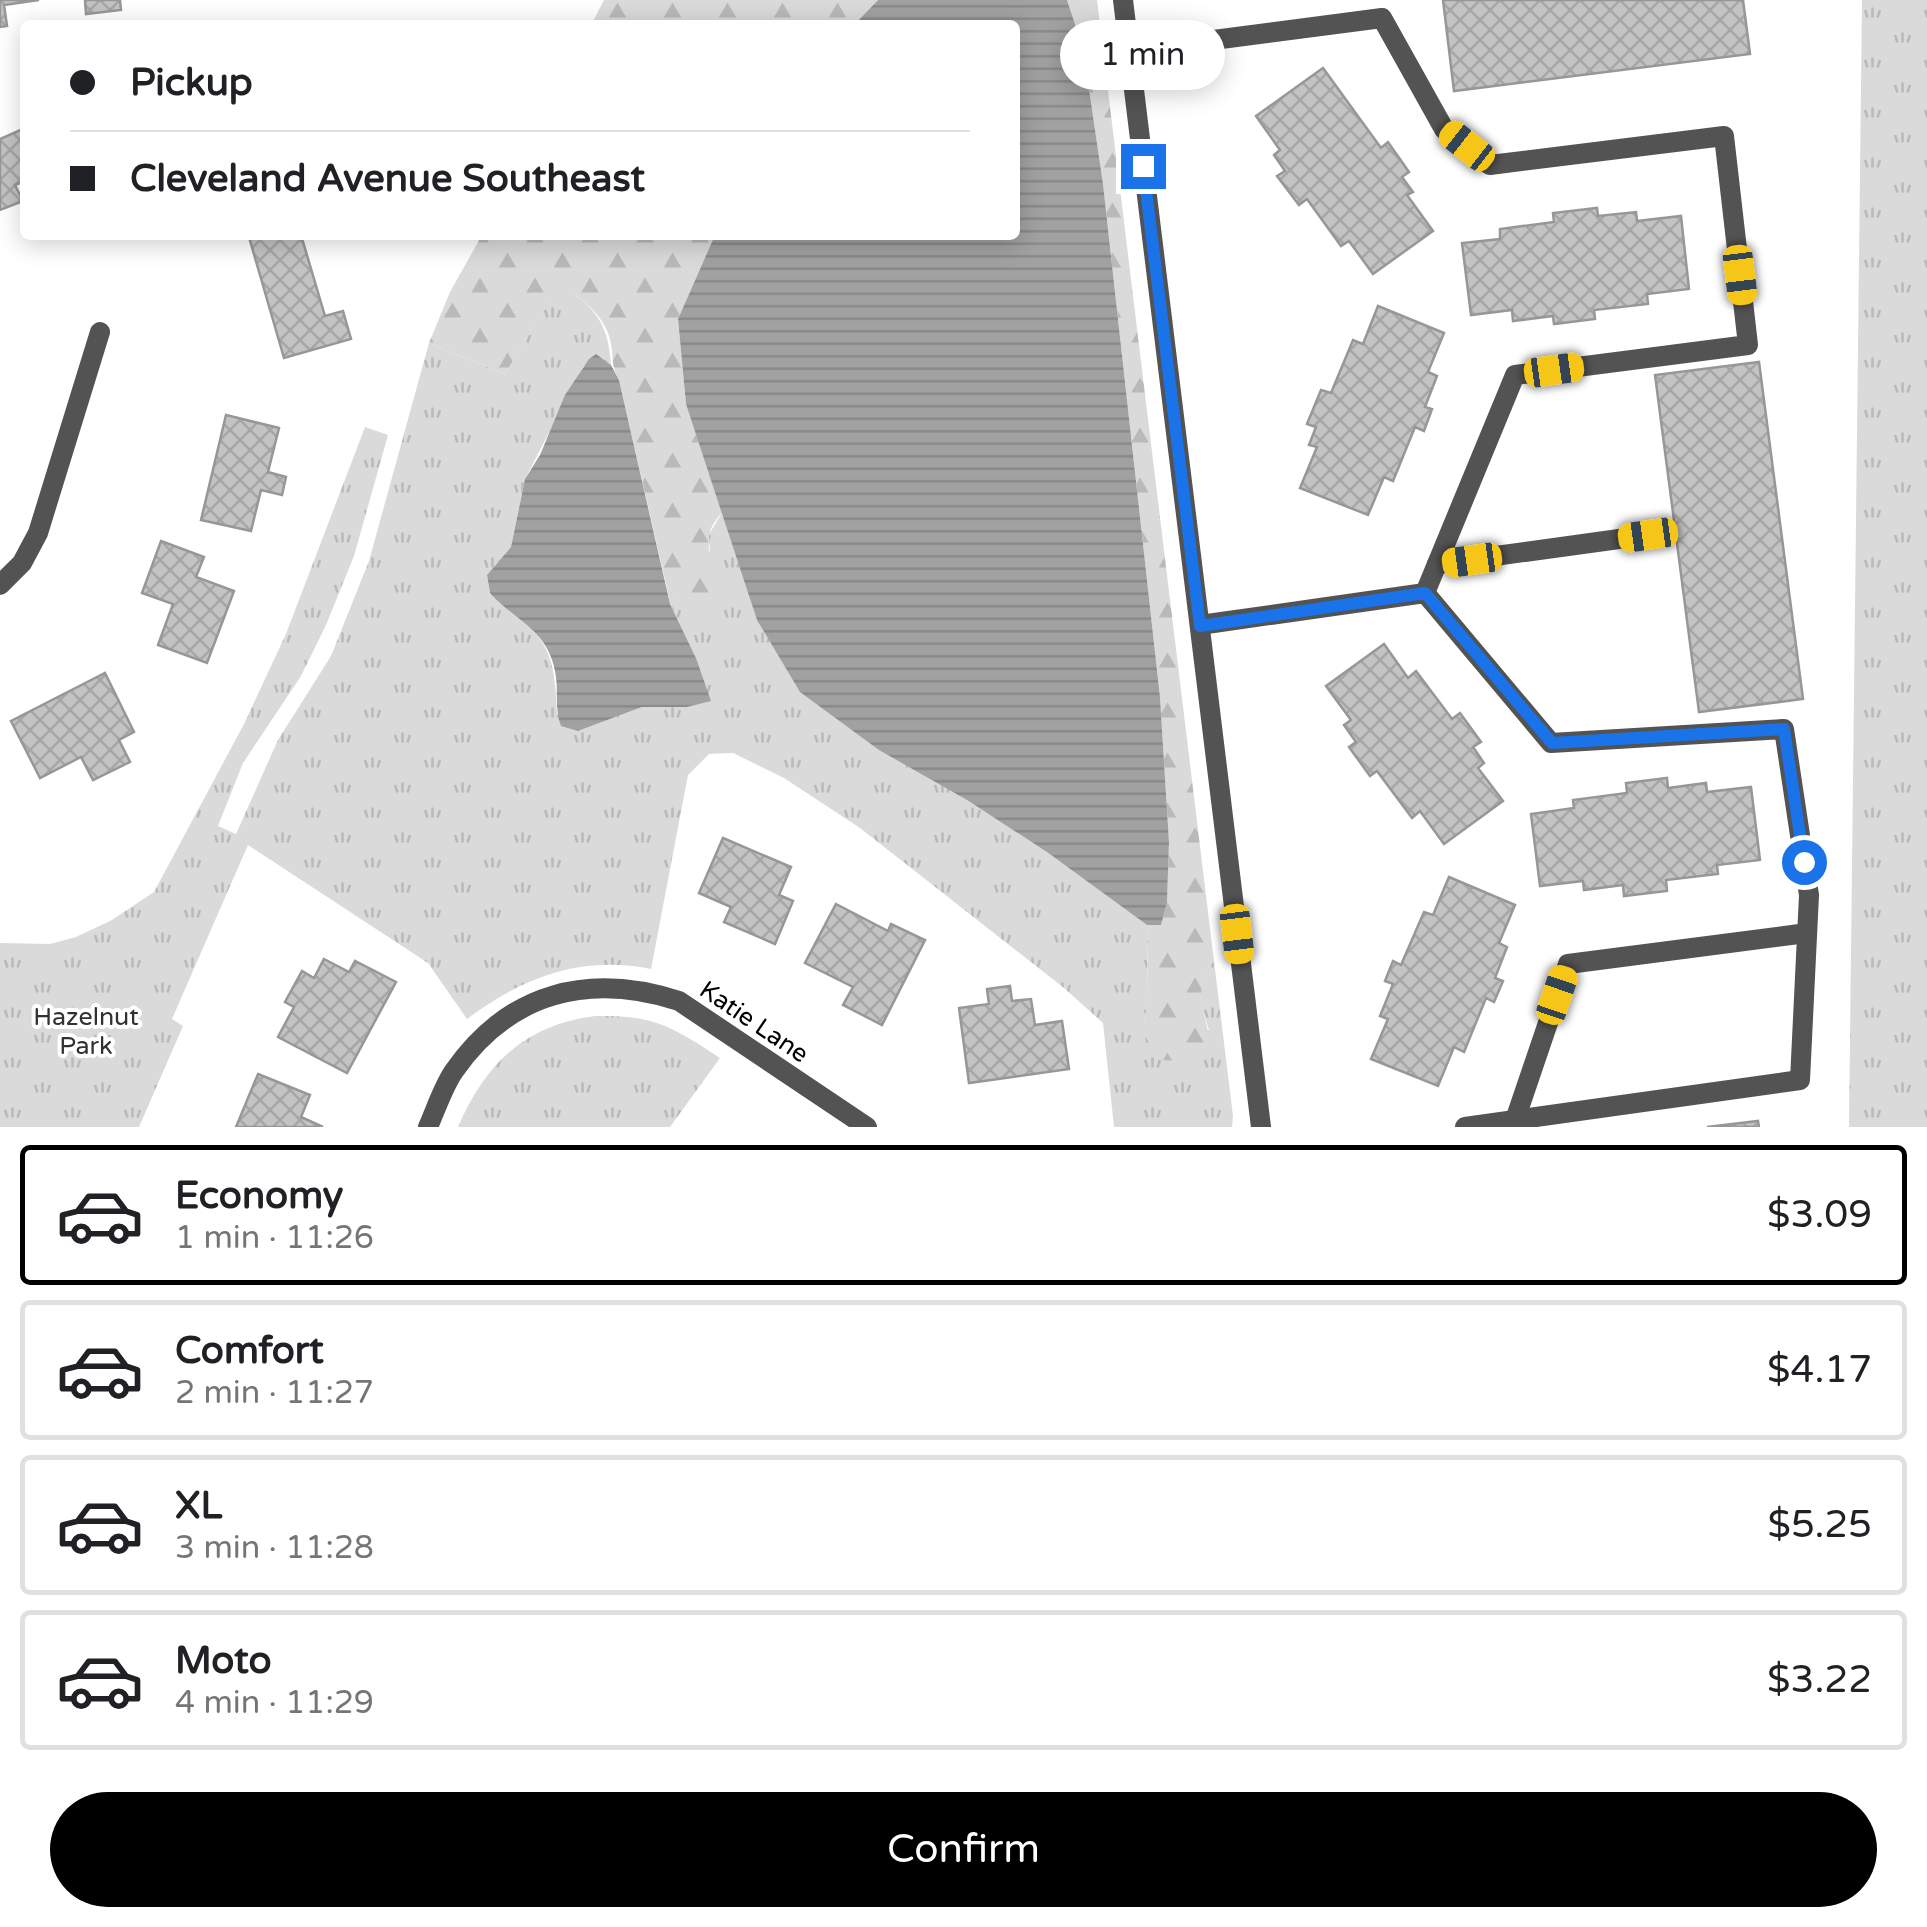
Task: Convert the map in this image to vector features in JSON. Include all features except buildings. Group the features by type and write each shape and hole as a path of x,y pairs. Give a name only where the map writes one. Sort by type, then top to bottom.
{"street":[{"path":"1123,0 1261,1127"},
{"path":"1129,51 1382,18 1444,128 1490,164 1724,136 1748,344 1514,375 1425,593"},
{"path":"0,584 22,563 38,533 100,332"},
{"path":"1437,564 1648,535"},
{"path":"1200,626 1425,593"},
{"path":"1425,593 1552,743 1784,729 1809,894 1800,1080 1465,1127"},
{"path":"1515,1120 1568,964 1807,934"},
{"name":"Katie Lane","path":"428,1127 452,1074 501,1019 550,997 616,986 678,1002 867,1127"}],"green space":[{"path":"604,0 878,0 859,20 594,20"},
{"path":"1067,0 1097,0 1214,961 1201,991 1211,1047 1181,1060 1159,1060 1146,1043 1147,925 1161,925 1167,903 1169,842 1160,697 1103,184 1083,48"},
{"path":"1862,0 1927,0 1927,1127 1849,1127"},
{"path":"479,240 713,240 678,319 686,404 723,511 710,532 711,593 702,611 688,606 666,584 610,339 602,322 575,294 559,285 505,374 429,343 450,292"},
{"name":"Hazelnut Park","path":"559,284 582,300 597,317 607,338 611,365 596,355 583,367 525,479 511,547 487,575 490,593 523,620 543,643 553,671 557,714 578,731 642,707 687,707 696,658 670,604 666,584 689,606 710,550 708,536 723,511 757,620 967,800 1048,852 1147,925 1148,1003 1144,1022 1209,1030 1202,985 1214,961 1232,1127 1114,1127 1103,1023 860,828 784,778 733,753 709,754 688,775 651,969 601,965 554,973 510,992 467,1019 428,963 248,845 172,1019 183,1026 139,1127 0,1127 0,943 50,944 76,937 112,920 154,892 244,724 286,634 365,427 388,435 354,556 326,625 301,676 243,763 218,826 236,834 278,740 331,656 369,561 429,343 505,374"},
{"path":"595,1016 648,1020 720,1058 670,1127 458,1127 481,1084 510,1051 548,1028"}],"shaded area":[{"path":"878,0 1067,0 1083,48 1103,184 1160,697 1169,842 1167,903 1161,925 1147,925 1047,852 879,750 800,692 757,620 686,404 678,319 713,240 1020,240 1020,20 859,20"},
{"path":"596,354 611,365 619,380 670,604 711,701 687,707 642,707 578,731 561,726 555,671 545,645 490,593 487,575 511,547 525,479 540,455 565,395"}],"route":[{"path":"1143,166 1200,626 1425,593 1552,743 1784,729 1804,862"}]}
